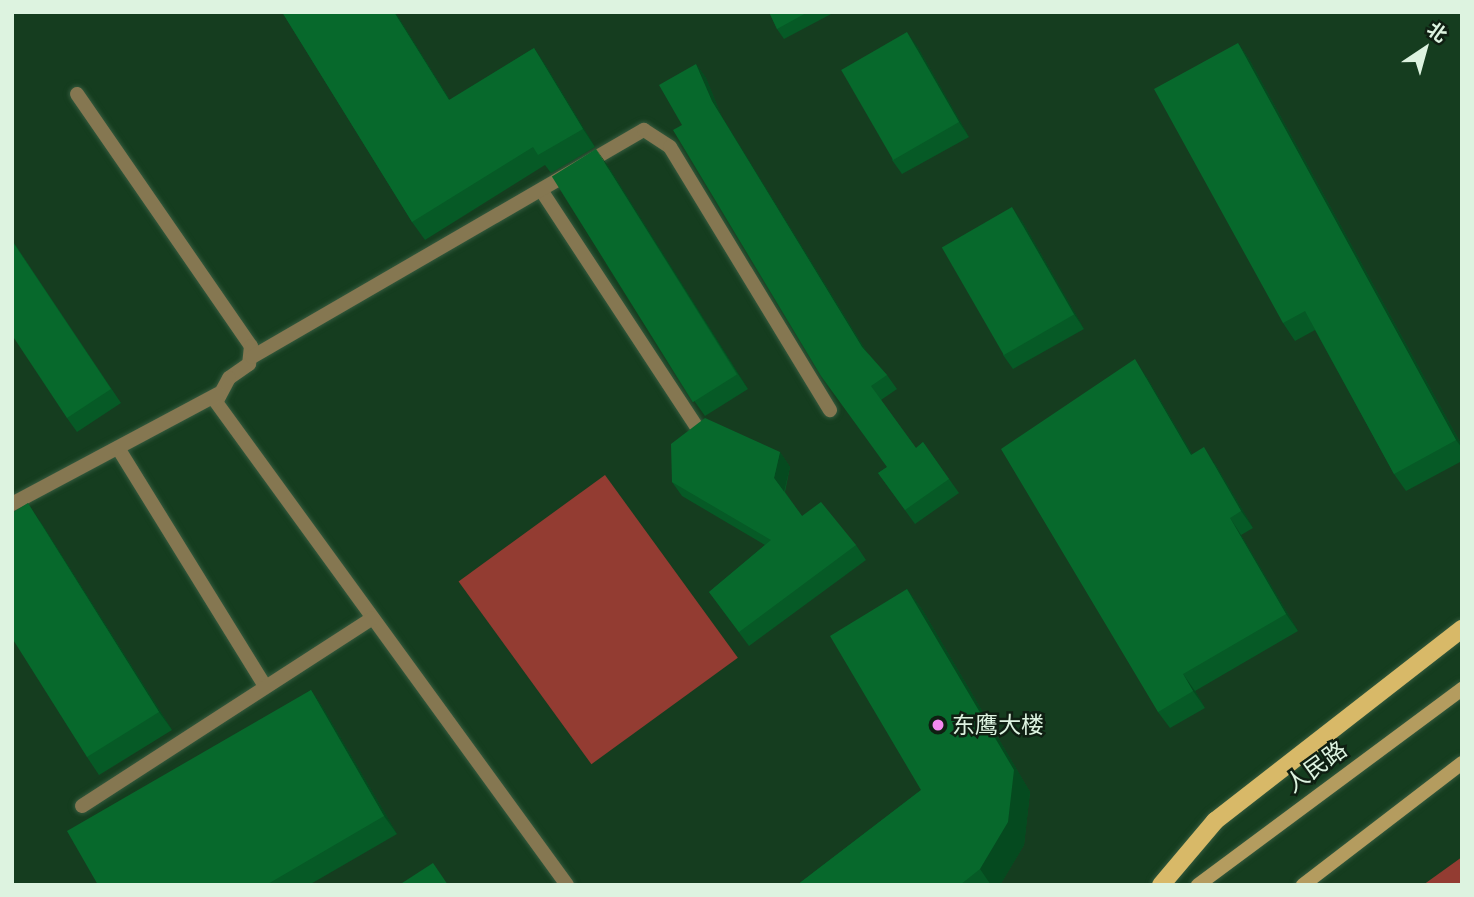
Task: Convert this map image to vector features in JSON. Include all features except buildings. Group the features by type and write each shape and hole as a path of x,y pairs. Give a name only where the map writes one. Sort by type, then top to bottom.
{"main road":[{"path":"1161,885 1215,821 1462,629"},
{"name":"人民路","path":"1198,885 1462,689"},
{"path":"1303,885 1462,763"}],"lane":[{"path":"77,94 251,346 252,357"},
{"path":"12,504 218,394 252,357 644,130 670,147 830,410"},
{"path":"541,190 696,426"},
{"path":"218,394 216,402 567,885"},
{"path":"118,448 265,686"},
{"path":"82,806 373,618"}],"shaded area":[{"path":"605,475 738,658 591,764 459,581"},
{"path":"1462,857 1462,885 1423,885"}],"place":[{"name":"东鹰大楼","path":"938,725"}]}
